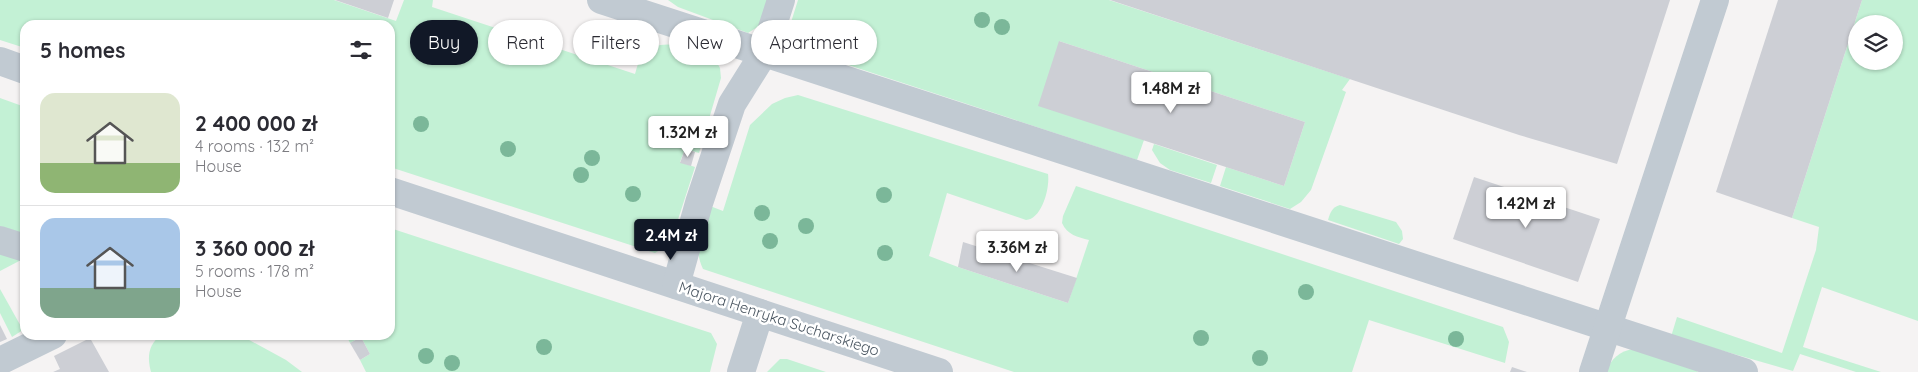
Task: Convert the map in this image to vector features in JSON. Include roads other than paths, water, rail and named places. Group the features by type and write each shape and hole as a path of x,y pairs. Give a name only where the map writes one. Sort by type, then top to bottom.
{"street":[{"path":"601,0 751,49"},
{"path":"775,20 781,0"},
{"path":"1593,372 1715,0"},
{"path":"0,61 20,68"},
{"path":"676,285 699,203 732,104 756,65"},
{"path":"801,65 1744,372"},
{"name":"Majora Henryka Sucharskiego","path":"395,193 939,372"},
{"path":"0,240 20,246"},
{"path":"741,372 760,313"},
{"path":"0,361 43,340"}]}
